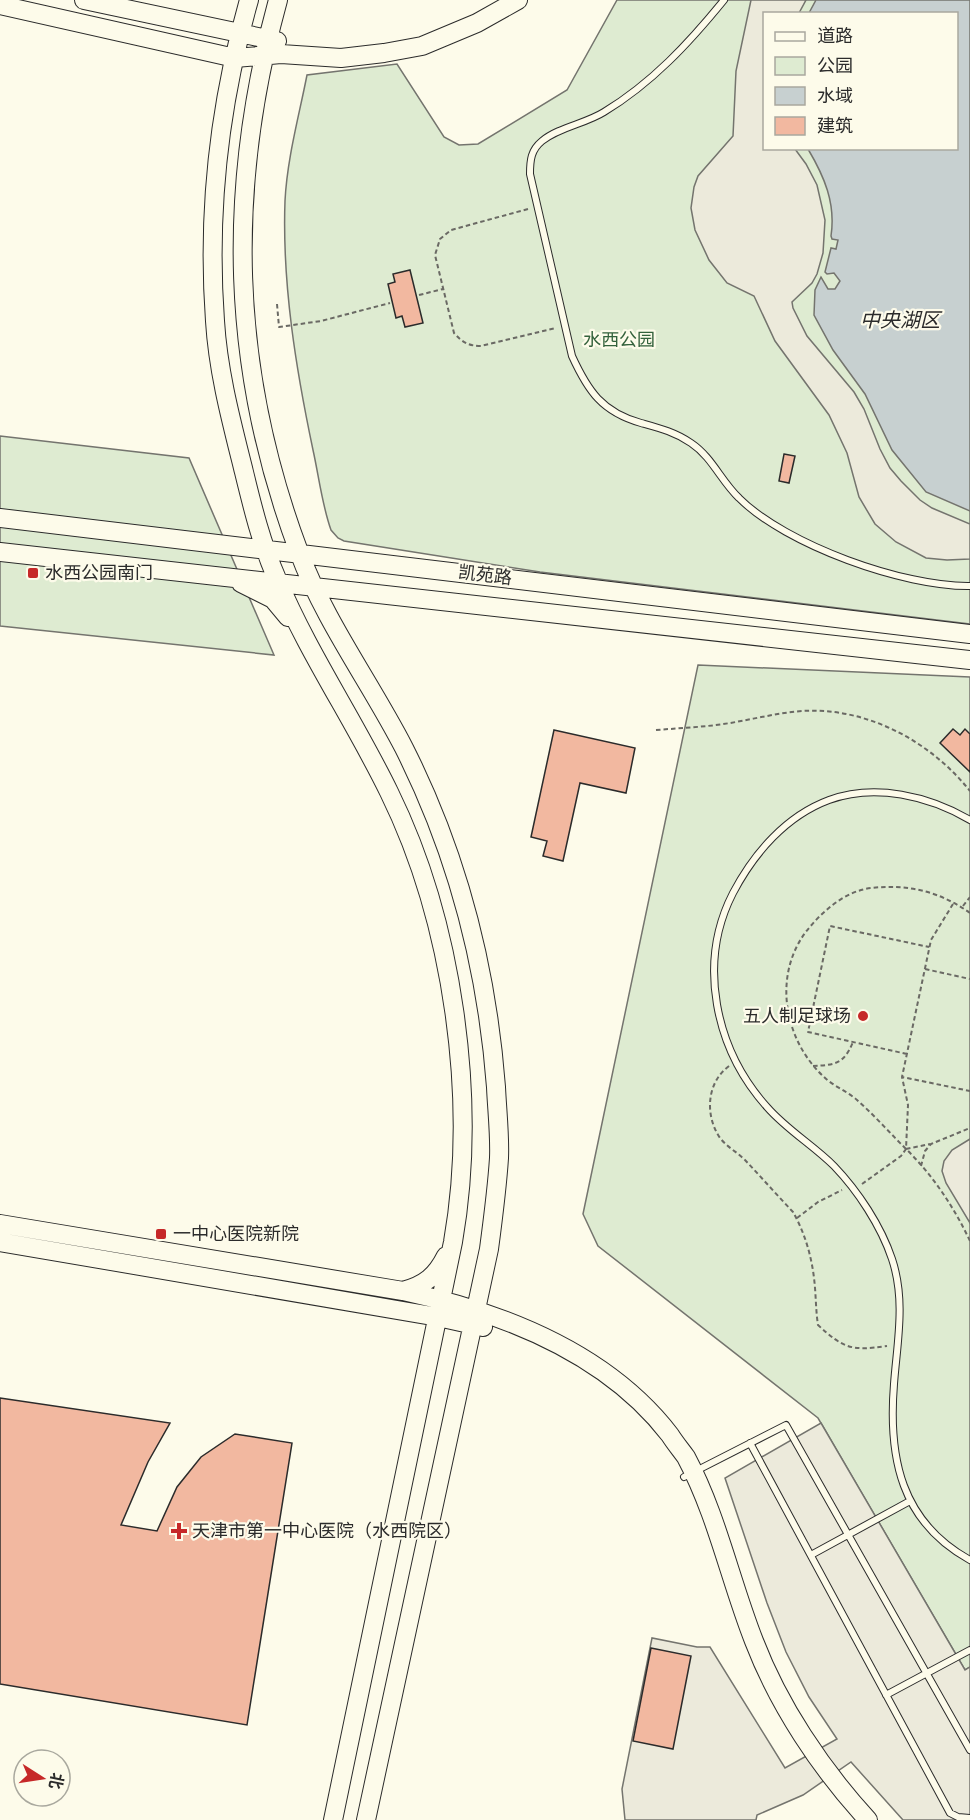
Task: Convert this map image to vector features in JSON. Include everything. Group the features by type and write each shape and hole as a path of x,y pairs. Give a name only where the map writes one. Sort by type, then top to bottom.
{"main road":[{"path":"84,0 240,34 281,54 323,58 361,56 422,46 477,23 518,0"},
{"path":"249,0 225,107 213,195 212,253 215,324 227,400 265,549 281,579 303,635 391,795 432,905 452,994 462,1099 460,1190 443,1306 333,1820"},
{"path":"278,0 265,48 245,171 242,249 244,303 248,356 259,415 273,472 299,553 330,620 374,692 418,779 449,854 467,912 483,977 493,1046 497,1099 499,1155 489,1249 366,1820"},
{"path":"0,5 235,58 265,48 356,49 415,40 452,27 503,0"},
{"name":"凯苑路","path":"0,518 970,634"},
{"path":"209,543 244,556 307,594 330,620"},
{"name":"凯苑路","path":"0,552 220,576 281,579 314,585 970,660"},
{"path":"220,576 247,585 273,599 303,635"},
{"path":"0,1224 403,1291 473,1317 549,1341 610,1377 658,1420 685,1455 706,1530 746,1648 780,1717 804,1755 852,1820"},
{"path":"0,1242 405,1311 443,1306 472,1280 489,1249"},
{"path":"403,1291 429,1281 438,1272 453,1242"},
{"path":"689,1475 700,1486 754,1642 772,1681 785,1706 821,1761 868,1820"}],"lane":[{"path":"724,0 691,40 629,96 603,113 543,140 530,158 530,174 572,356 584,384 614,413 660,427 694,444 713,463 738,498 764,518 810,544 856,563 936,584 970,586"},
{"path":"970,820 934,804 900,795 876,792 851,794 809,809 790,821 770,839 755,858 728,903 719,925 714,976 716,1000 735,1062 765,1106 833,1165 851,1187 880,1232 892,1260 899,1290 899,1344 892,1411 894,1445 901,1478 910,1501 923,1521 943,1543 970,1560"},
{"path":"689,1475 786,1425 970,1750"},
{"path":"750,1443 950,1813 970,1818"},
{"path":"811,1555 910,1501"},
{"path":"886,1695 970,1650"}],"path":[{"path":"537,207 463,226 444,234 435,255 443,289 454,333 462,342 471,346 497,343 565,325"},
{"path":"419,295 443,289"},
{"path":"277,304 279,327 321,321 390,303"},
{"path":"656,730 728,724 775,714 804,711 826,711 849,715 892,729 917,742 955,773 970,791"},
{"path":"970,913 940,896 908,887 867,889 843,898 816,919 802,938 789,965 785,992 791,1027 813,1066 825,1078 854,1098 906,1149 946,1198 970,1241"},
{"path":"962,908 970,897"},
{"path":"796,1218 818,1202 865,1182 901,1156 906,1149 908,1105 902,1077 931,939 954,903"},
{"path":"907,1054 808,1032 830,926 929,947"},
{"path":"925,969 970,979"},
{"path":"813,1066 836,1064 844,1059 853,1042"},
{"path":"735,1062 722,1071 714,1084 709,1101 714,1127 722,1140 745,1160 796,1218 808,1245 812,1263 818,1325 845,1347 860,1349 899,1344"},
{"path":"902,1077 970,1091"},
{"path":"906,1149 931,1144 970,1128"},
{"path":"921,1166 925,1151 931,1144"}],"green space":[{"name":"水西公园","path":"617,0 970,0 970,624 540,572 344,541 338,538 331,530 323,501 301,389 288,295 285,232 286,185 307,75 397,64 444,137 459,145 478,144 567,90"},
{"path":"0,436 189,458 274,655 0,626"},
{"path":"698,665 970,677 970,1667 965,1670 818,1418 598,1246 583,1214"}],"shaded area":[{"path":"751,0 806,0 800,12 763,12 763,150 796,150 817,185 825,220 823,253 817,274 812,283 792,302 793,308 807,336 854,392 890,468 920,500 932,508 970,524 970,559 926,558 896,542 875,524 859,497 847,453 829,415 775,341 754,296 727,283 709,260 695,230 691,208 694,187 698,176 733,136 736,71"},
{"path":"970,1139 970,1223 946,1183 942,1171 944,1161 952,1150"},
{"path":"821,1423 965,1670 970,1667 970,1820 903,1820 851,1762 803,1795 757,1815 756,1820 625,1820 622,1789 652,1638 697,1647 710,1647 785,1768 837,1739 809,1697 786,1652 725,1478"}],"water":[{"name":"中央湖区","path":"816,0 970,0 970,511 926,492 892,450 865,394 833,350 814,315 815,290 821,277 828,289 835,289 840,281 834,273 825,272 831,248 836,249 838,240 832,239 831,236 830,201 819,169 809,150 958,150 958,12 810,12"}],"building":[{"path":"410,270 423,323 405,327 402,316 396,318 388,284 395,282 393,274"},
{"path":"784,454 795,456 789,483 779,481"},
{"path":"953,729 960,735 965,729 970,734 970,772 940,743"},
{"path":"554,730 635,748 626,793 580,783 563,861 543,856 547,841 531,837"},
{"path":"0,1398 170,1423 148,1462 121,1525 157,1531 177,1487 201,1457 235,1434 292,1443 247,1725 0,1684"},
{"path":"651,1648 691,1656 673,1749 633,1741"}],"place":[{"name":"水西公园南门","path":"33,573"},
{"name":"五人制足球场","path":"863,1016"},
{"name":"一中心医院新院","path":"161,1234"},
{"name":"天津市第一中心医院（水西院区）","path":"179,1531"}]}
